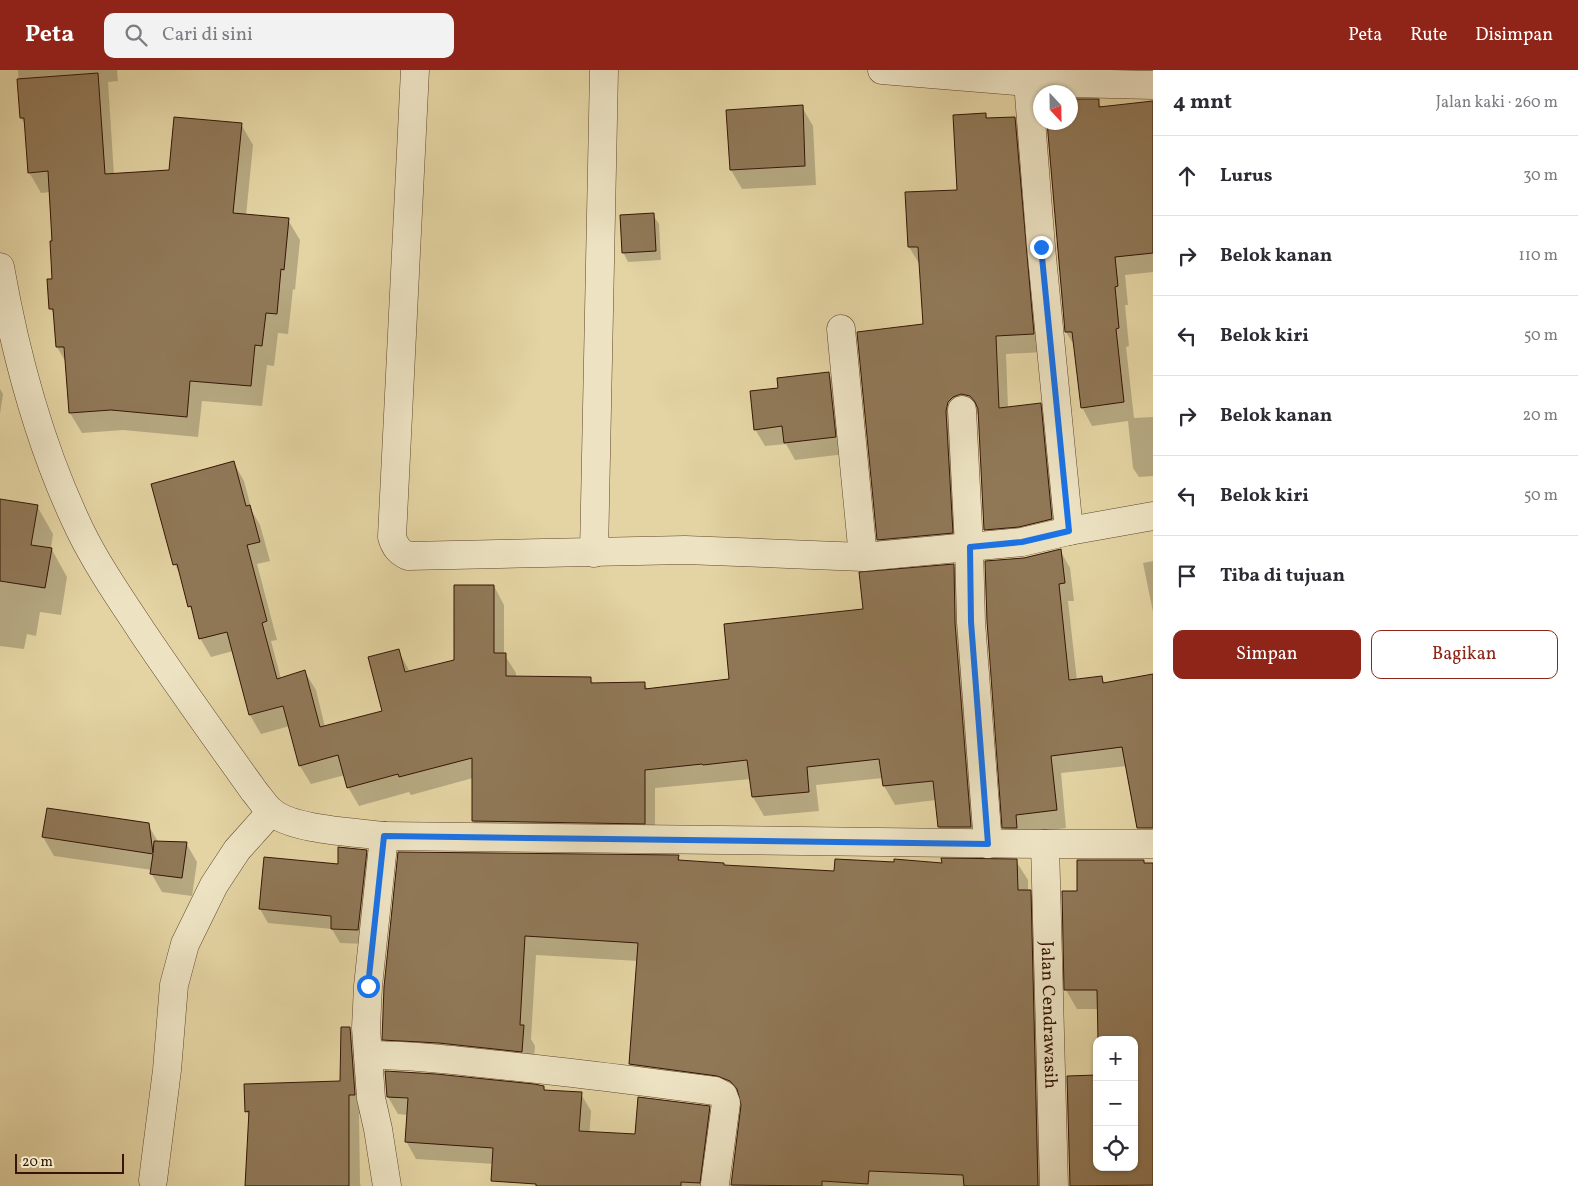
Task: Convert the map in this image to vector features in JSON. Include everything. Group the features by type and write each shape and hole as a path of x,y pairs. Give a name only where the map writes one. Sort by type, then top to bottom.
{"street":[{"path":"415,70 392,537 395,546 402,553 408,556 685,550 863,557 1022,542 1069,531 1153,516"},
{"path":"594,553 604,70"},
{"path":"882,70 1028,82 1097,77 1153,85"},
{"path":"1028,82 1041,247 1069,531"},
{"path":"0,267 10,322 28,394 55,473 81,532 115,590 155,652 254,791 271,812 287,821 303,825 384,836 988,844 1153,844"},
{"path":"841,329 863,557"},
{"path":"962,410 970,547 971,622 988,844"},
{"path":"153,1180 167,1070 174,985 185,944 214,885 237,850 271,812"},
{"path":"384,836 368,986 366,1028 371,1098 387,1186"},
{"name":"Jalan Cendrawasih","path":"1045,844 1054,1186"},
{"path":"368,1055 391,1055 613,1077 715,1092 723,1095 726,1103 715,1184"}],"building":[{"path":"98,73 105,174 169,170 174,117 242,123 233,213 289,218 284,270 281,269 277,314 266,313 262,346 255,345 251,386 190,381 187,417 111,410 69,413 64,347 56,347 53,309 49,309 47,279 52,279 50,241 52,241 48,171 28,173 24,118 20,118 17,79"},
{"path":"1078,99 1099,99 1099,107 1153,101 1153,253 1115,257 1118,286 1115,287 1119,328 1116,329 1124,402 1081,408 1072,332 1065,332 1048,130 1078,130"},
{"path":"803,105 805,166 730,170 726,110"},
{"path":"986,113 986,118 1015,117 1034,334 996,336 999,408 1041,403 1052,519 1019,527 984,530 978,409 970,396 961,394 953,397 948,402 946,411 953,533 877,540 857,332 923,324 918,247 908,247 905,192 957,190 953,115"},
{"path":"654,213 656,251 622,253 620,215"},
{"path":"829,372 836,437 784,443 782,426 754,430 750,391 778,388 777,378"},
{"path":"234,461 246,506 250,505 260,542 247,545 267,621 262,623 277,679 305,670 320,727 382,711 368,657 399,649 405,672 454,660 454,585 494,585 494,653 506,653 506,676 591,677 591,683 645,682 645,689 729,679 724,624 863,609 859,572 954,564 955,623 971,827 938,827 933,781 883,786 879,759 807,767 809,792 752,797 747,760 645,770 645,824 472,821 472,758 399,777 398,774 347,788 338,755 299,766 283,706 249,715 227,632 199,639 191,606 188,607 177,564 173,565 151,484"},
{"path":"0,499 38,505 31,545 52,548 45,588 0,581"},
{"path":"1061,549 1065,583 1059,584 1069,680 1102,676 1103,683 1153,674 1153,828 1137,828 1122,747 1051,756 1057,810 1016,815 1017,828 1002,828 987,621 985,561 1024,558"},
{"path":"47,808 149,823 153,853 154,841 187,842 182,878 150,874 153,854 42,837"},
{"path":"338,847 367,850 358,930 331,929 331,916 259,909 264,857 338,864"},
{"path":"398,852 679,855 678,860 724,863 724,865 834,871 835,859 894,862 894,859 942,863 941,858 1017,859 1018,890 1031,890 1038,1186 964,1186 963,1175 869,1171 868,1184 822,1181 822,1186 731,1185 741,1105 737,1089 730,1081 717,1076 629,1064 638,943 525,936 520,1025 524,1025 522,1052 439,1043 382,1040 384,987"},
{"path":"1077,860 1144,860 1144,863 1153,863 1153,1185 1070,1186 1067,1076 1093,1075 1093,1171 1138,1171 1138,1036 1098,1036 1097,990 1064,990 1062,891 1077,891"},
{"path":"341,1027 350,1027 355,1095 349,1095 349,1186 245,1186 249,1111 245,1112 244,1084 340,1081"},
{"path":"385,1071 534,1084 544,1086 544,1090 582,1092 579,1131 635,1134 638,1097 710,1106 700,1183 681,1182 681,1186 536,1186 536,1184 491,1181 493,1148 405,1142 408,1098 387,1097"}],"route":[{"path":"368,986 384,836 988,844 971,622 970,547 1022,542 1069,531 1041,247"}]}
